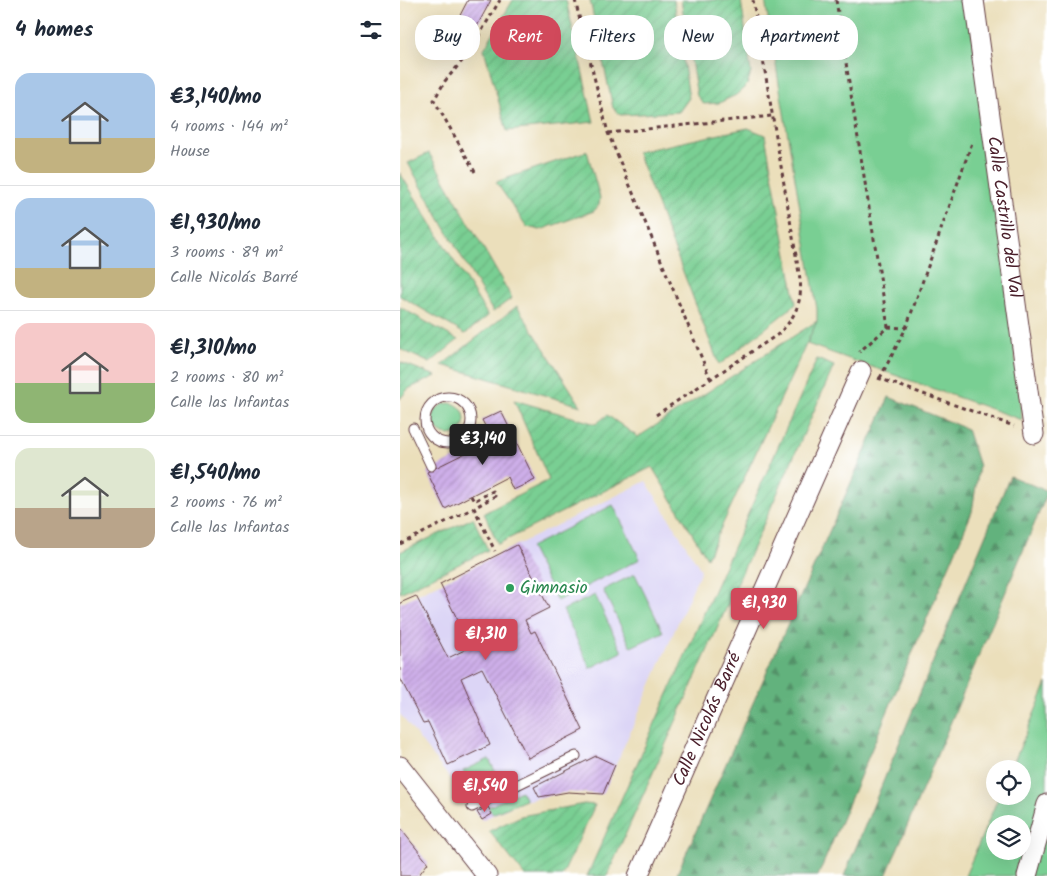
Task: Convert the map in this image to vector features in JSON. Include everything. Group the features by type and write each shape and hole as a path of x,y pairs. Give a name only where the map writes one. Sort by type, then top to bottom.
{"street":[{"name":"Calle Castrillo del Val","path":"974,0 1034,434"},
{"name":"Calle Nicolás Barré","path":"638,876 857,365"},
{"path":"400,766 487,876"},
{"path":"1027,876 1047,804"}],"lane":[{"path":"441,398 457,398 469,409 471,424 463,438 450,444 443,443 431,436 425,423 425,415 428,407 441,398"},
{"path":"413,428 431,466"},
{"path":"472,806 576,756"}],"path":[{"path":"476,172 434,100 441,86 468,54 500,0"},
{"path":"575,0 608,133 710,378"},
{"path":"656,414 777,335 794,317 800,297 800,279 753,0"},
{"path":"836,0 888,327 857,365 880,378 1034,434"},
{"path":"608,133 772,116"},
{"path":"880,378 906,328 974,138"},
{"path":"888,327 906,328"},
{"path":"400,544 495,496 493,491 474,501 471,496"},
{"path":"474,508 495,551"}],"shaded area":[{"path":"646,481 701,570 603,794 568,792 542,797 524,801 482,820 400,714 400,603"}],"green space":[{"path":"513,0 566,0 571,22 571,60 580,60 594,122 507,131 484,49 490,39 490,60 561,60 561,15 504,15"},
{"path":"590,0 674,0 676,15 664,15 664,60 683,60 689,98 679,112 620,115 613,108 603,60 654,60 654,15 593,15"},
{"path":"681,0 741,0 743,15 742,60 749,60 751,72 747,85 736,95 719,103 704,104 697,96 691,60 732,60 732,15 684,15"},
{"path":"765,0 967,0 1006,271 1022,420 807,344 817,321 817,309 775,60 858,60 858,15 768,15"},
{"path":"748,128 765,135 796,304 719,365 637,152"},
{"path":"587,151 600,198 599,205 594,211 540,230 527,227 496,182"},
{"path":"429,153 512,298 493,312 408,163"},
{"path":"400,173 488,316 465,334 400,296"},
{"path":"517,306 581,406 442,365"},
{"path":"400,307 458,340 430,363 400,349"},
{"path":"817,321 707,558 652,467 498,544 484,513 549,480 514,400 596,424 607,415 638,437"},
{"path":"817,359 834,366 607,876 587,876"},
{"path":"400,362 436,376 408,389 400,399"},
{"path":"889,397 967,429 979,466 972,512 818,876 676,876"},
{"path":"449,403 455,404 460,408 464,413 464,425 460,430 455,434 449,435 443,434 438,430 434,425 433,419 434,413 438,408 443,404"},
{"path":"1010,476 1047,491 1047,494 886,876 844,876"},
{"path":"613,505 640,559 557,601 530,547"},
{"path":"473,518 488,550 400,593 400,552"},
{"path":"635,574 663,632 631,647 603,590"},
{"path":"595,595 622,652 590,668 563,610"},
{"path":"1047,683 1047,876 965,876 986,827 986,860 1031,860 1031,815 991,815 995,805 1031,805 1031,760 1015,760"},
{"path":"489,759 498,777 472,789 463,771"},
{"path":"521,791 526,800 492,814 488,807"},
{"path":"584,804 595,805 562,876 525,876 489,831 521,816"}],"building":[{"path":"468,0 491,0 480,20 480,15 460,15"},
{"path":"501,411 535,480 513,490 507,477 445,509 427,472 492,440 482,420"},
{"path":"517,545 549,608 525,620 531,633 535,631 583,730 528,758 482,668 461,678 490,745 448,765 428,722 423,723 400,678 400,603 416,596 448,658 471,647 440,584"},
{"path":"596,756 615,765 603,794 568,792 539,797 534,787"},
{"path":"488,807 492,814 482,820 477,812"},
{"path":"400,828 428,863 418,876 400,876"}],"place":[{"name":"Gimnasio","path":"510,588"}]}
